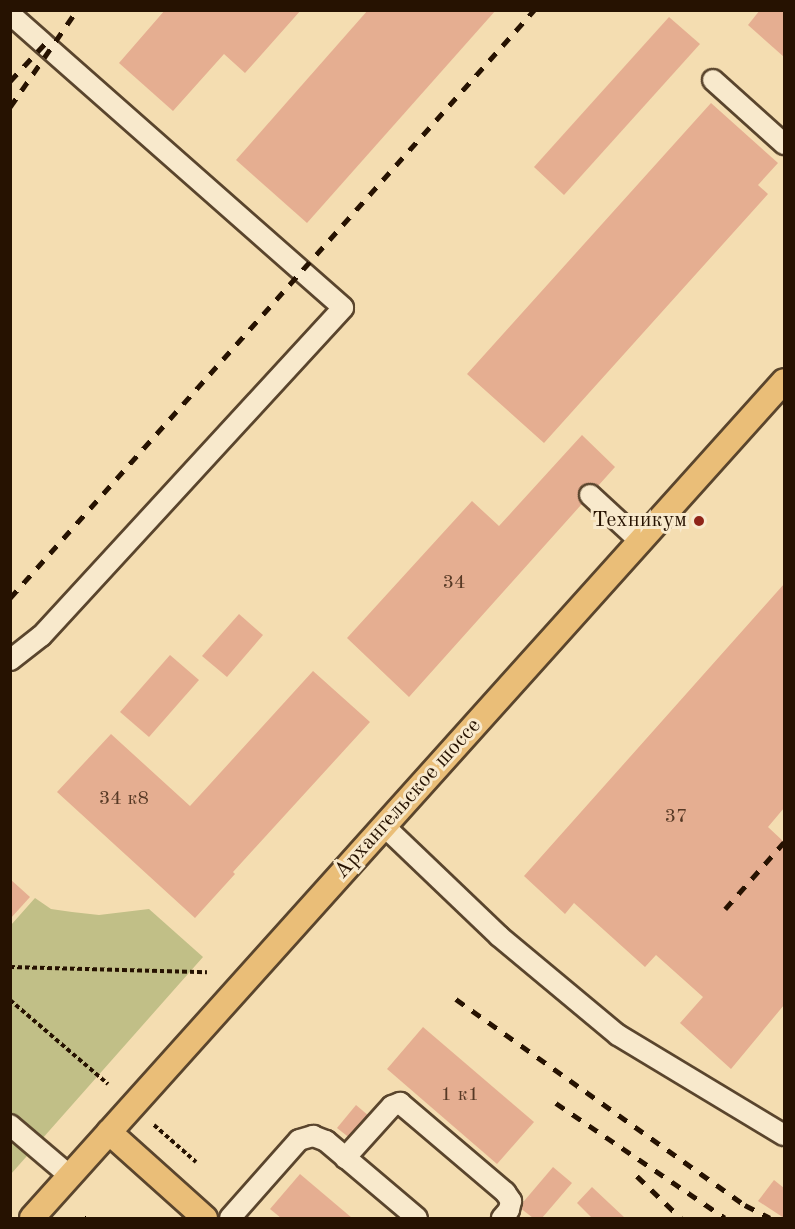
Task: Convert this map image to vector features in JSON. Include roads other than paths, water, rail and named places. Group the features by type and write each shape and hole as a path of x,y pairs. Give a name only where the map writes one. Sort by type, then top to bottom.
{"main road":[{"name":"Архангельское шоссе","path":"33,1218 784,381"},
{"path":"109,1132 206,1218"}],"lane":[{"path":"10,14 343,308 41,636 10,660"},
{"path":"713,80 784,144"},
{"path":"590,495 640,541"},
{"path":"384,826 499,936 618,1035 784,1135"},
{"path":"345,1158 392,1106 400,1103 505,1192 511,1201 509,1210 502,1218"},
{"path":"10,1125 70,1176"},
{"path":"230,1218 299,1140 313,1136 326,1141 417,1218"}],"railway":[{"path":"10,107 77,10"},
{"path":"10,598 534,10"},
{"path":"10,81 51,37"},
{"path":"725,909 784,842"},
{"path":"456,999 745,1205 770,1218"},
{"path":"556,1103 725,1218"},
{"path":"637,1176 681,1218"}],"place":[{"name":"Техникум","path":"699,521"}]}
